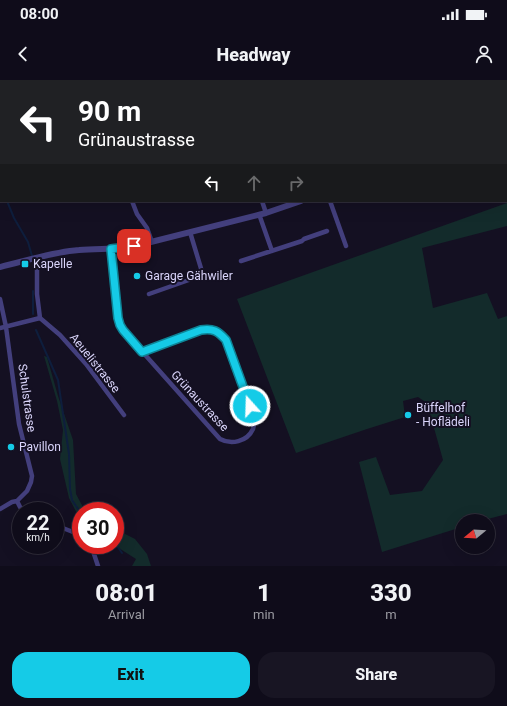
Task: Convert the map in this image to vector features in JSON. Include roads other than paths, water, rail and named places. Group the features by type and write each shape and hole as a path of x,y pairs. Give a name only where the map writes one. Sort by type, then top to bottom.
{"street":[{"path":"132,202 137,214 147,228 152,242"},
{"path":"262,202 262,213 272,251"},
{"path":"0,267 58,253 80,250 123,248 152,242 298,202"},
{"path":"330,202 346,246"},
{"path":"241,261 327,230"},
{"path":"149,294 203,274 190,232"},
{"name":"Grünaustrasse","path":"111,249 118,318 123,330 142,352 220,439 234,442 243,440 250,434 254,428 255,419 226,340 221,334 214,330 201,330 142,352"},
{"path":"0,328 40,318 37,294 36,258"},
{"name":"Schulstrasse","path":"0,299 6,327 19,424 32,476 27,491 17,501 12,502 0,509"},
{"name":"Aeuelistrasse","path":"40,318 60,335 86,364 124,415"},
{"path":"94,554 98,566"}],"waterway":[{"path":"7,202 14,218 28,242 32,256"},
{"path":"33,291 33,314"},
{"path":"36,330 58,380 69,454 70,489 73,502"}],"place":[{"name":"Kapelle","path":"25,264"},
{"name":"Garage Gähwiler","path":"137,276"},
{"name":"Büffelhof - Hoflädeli","path":"408,415"},
{"name":"Pavillon","path":"11,447"}]}
